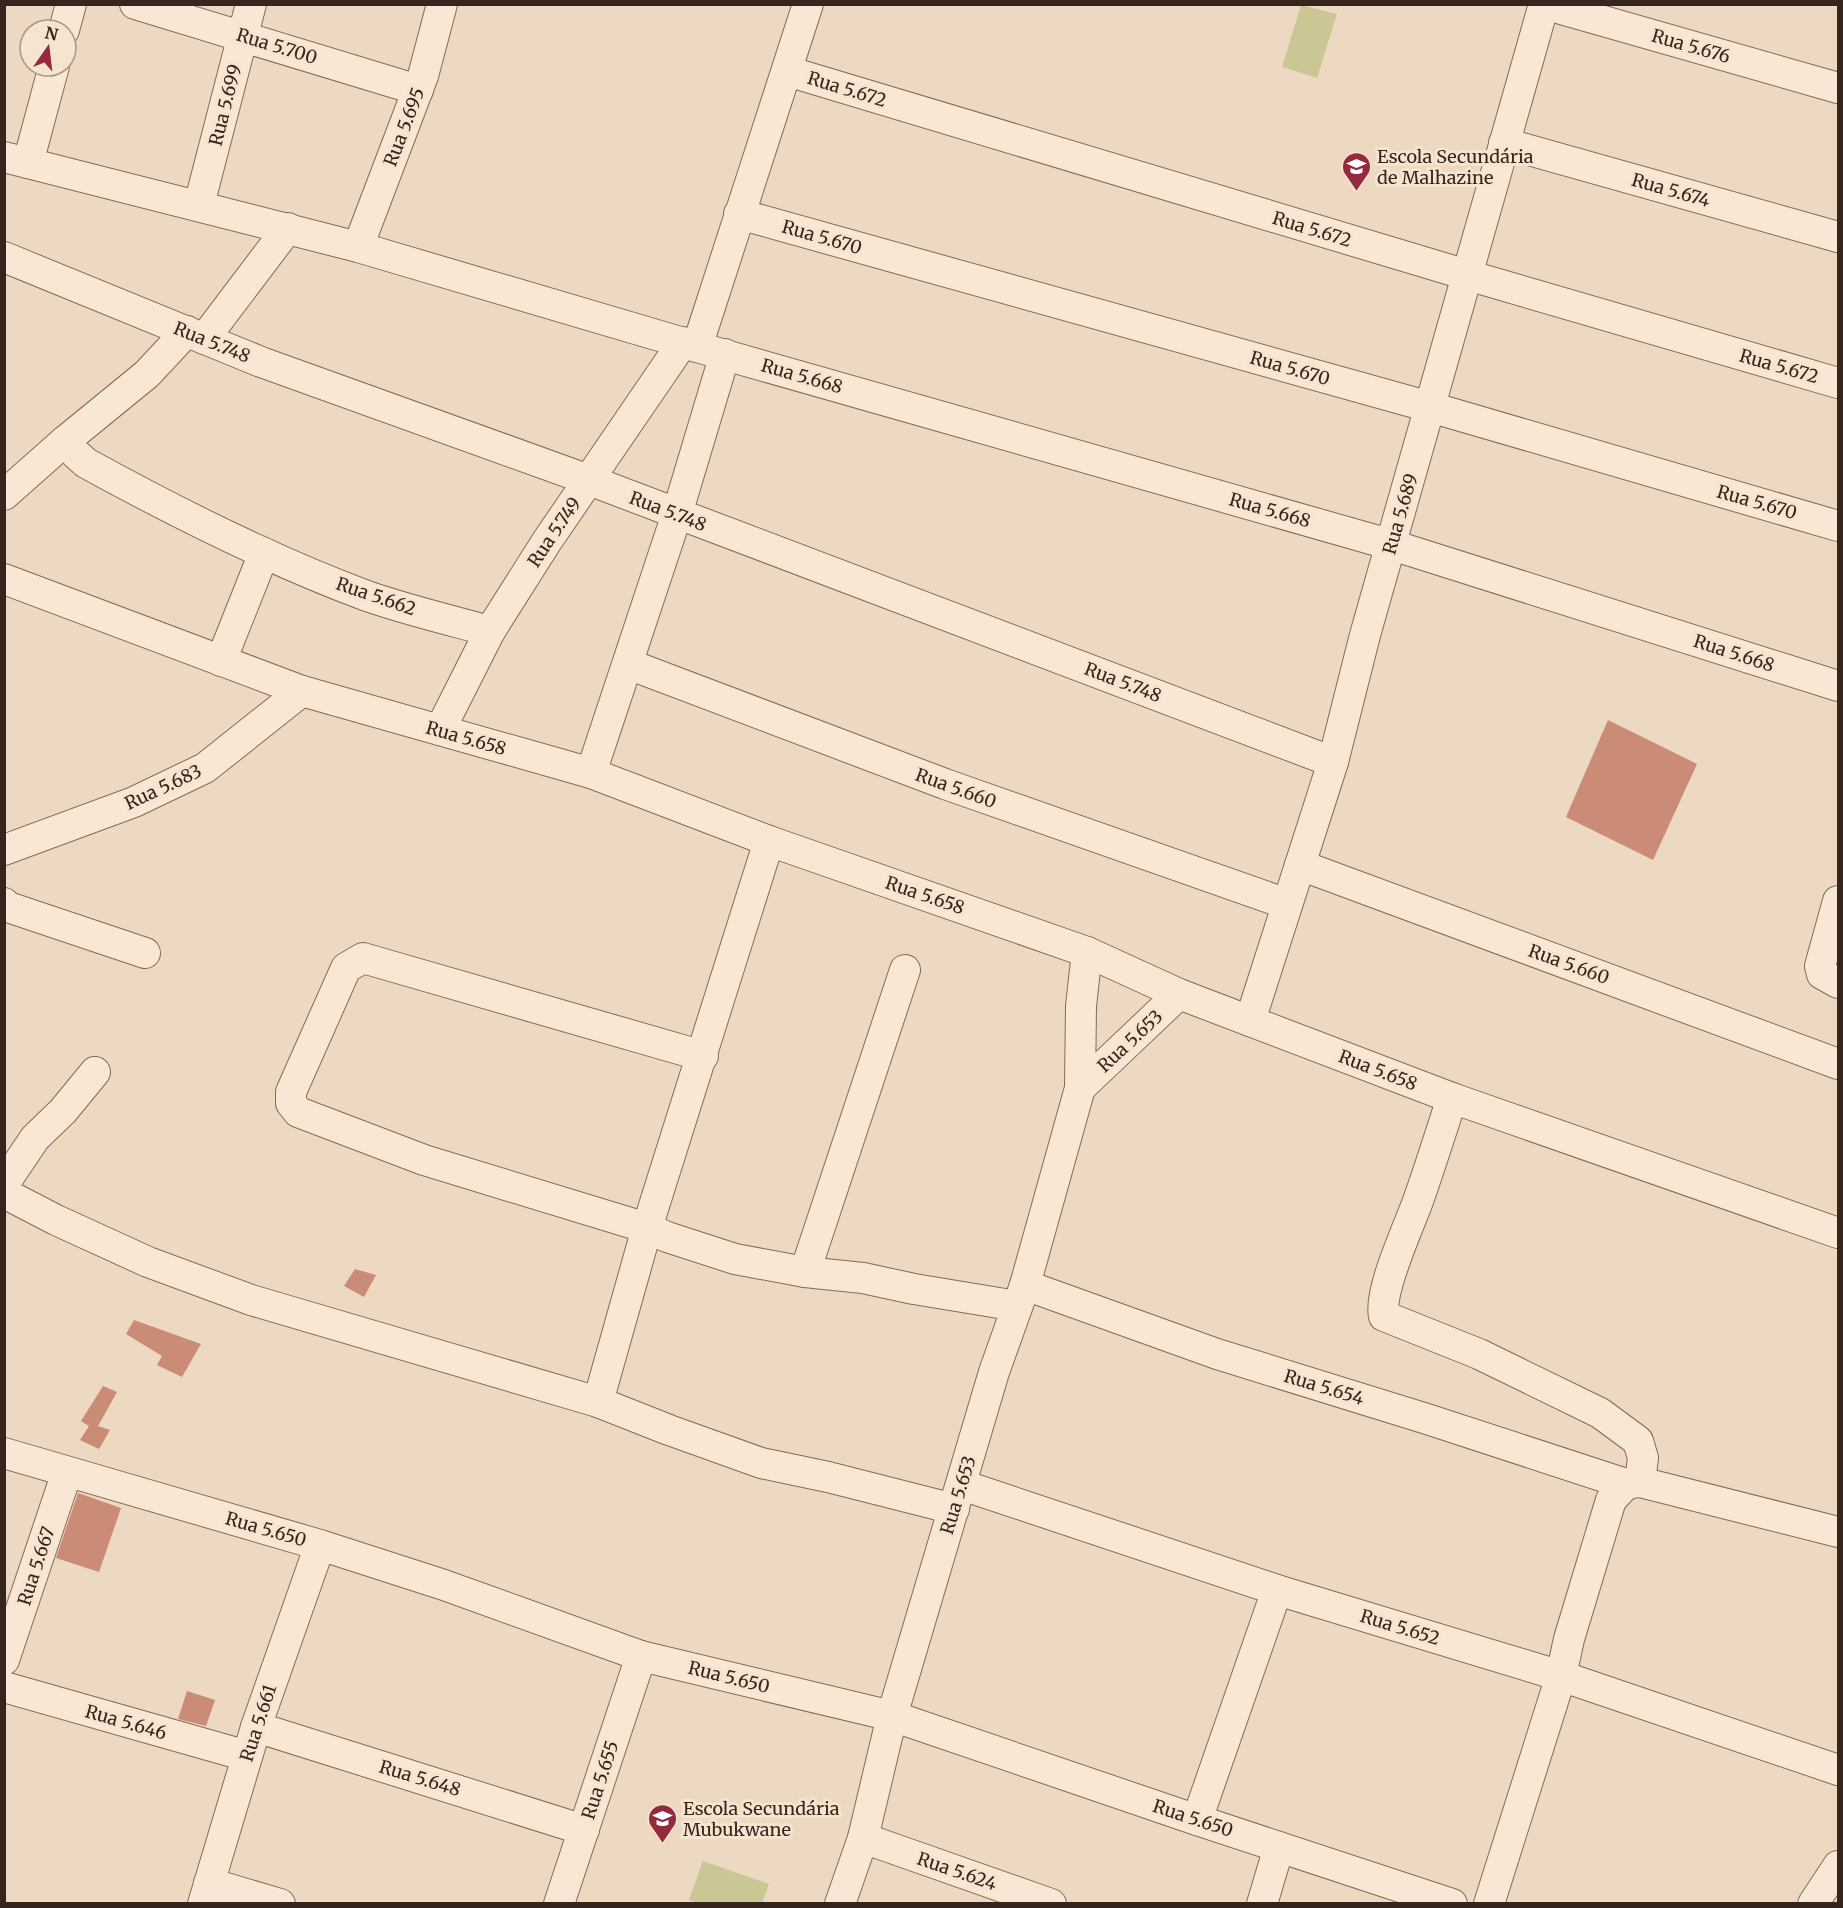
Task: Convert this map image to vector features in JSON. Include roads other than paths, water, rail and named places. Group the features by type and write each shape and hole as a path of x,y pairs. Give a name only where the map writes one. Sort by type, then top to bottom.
{"street":[{"name":"Rua 5.700","path":"135,4 418,90"},
{"name":"Rua 5.699","path":"199,205 251,4"},
{"name":"Rua 5.695","path":"358,247 418,90 442,4"},
{"name":"Rua 5.749","path":"440,730 490,632 547,541 588,480 690,344 739,214 808,4"},
{"name":"Rua 5.676","path":"1544,4 1839,88"},
{"name":"Rua 5.689","path":"1250,1021 1333,762 1365,635 1544,4"},
{"name":"Rua 5.672","path":"787,71 1839,384"},
{"path":"49,78 16,160 358,247 690,344"},
{"name":"Rua 5.674","path":"1504,143 1839,237"},
{"name":"Rua 5.670","path":"739,214 1430,407 1839,526"},
{"path":"4,495 65,441 196,335 288,228"},
{"name":"Rua 5.748","path":"4,257 261,362 588,480 1333,762"},
{"name":"Rua 5.668","path":"690,344 1392,545 1839,686"},
{"path":"591,773 677,514 725,354"},
{"name":"Rua 5.662","path":"65,441 86,463 166,507 264,553 368,596 490,632"},
{"path":"221,661 264,553"},
{"name":"Rua 5.658","path":"4,579 302,691 591,773 769,841 1087,952 1179,994 1452,1098 1839,1233"},
{"name":"Rua 5.660","path":"628,664 945,784 1287,904"},
{"name":"Rua 5.683","path":"4,850 134,802 205,768 302,691"},
{"path":"598,1402 647,1228 769,841"},
{"name":"Rua 5.660","path":"1300,865 1839,1064"},
{"path":"1834,981 1822,974 1820,966 1839,901"},
{"path":"6,908 145,953"},
{"name":"Rua 5.653","path":"840,1904 863,1838 892,1716 994,1372 1021,1296 1080,1088 1082,1006 1087,952"},
{"name":"Rua 5.654","path":"703,1056 363,958 346,968 291,1092 291,1104 298,1112 424,1160 647,1228 667,1237 735,1259 806,1272 863,1278 914,1289 1021,1296 1427,1419 1626,1489 1839,1532"},
{"path":"806,1272 905,970"},
{"name":"Rua 5.653","path":"1080,1088 1179,994"},
{"path":"4,1184 35,1138 63,1111 95,1072"},
{"path":"1452,1098 1419,1199 1391,1274 1382,1308 1384,1316 1479,1354 1600,1413 1638,1441 1643,1458 1626,1489 1569,1639 1561,1676 1489,1904"},
{"name":"Rua 5.652","path":"4,1193 56,1220 148,1262 251,1300 598,1402 761,1462 828,1477 958,1497 1561,1676 1839,1770"},
{"name":"Rua 5.650","path":"4,1453 320,1545 444,1585 641,1656 892,1716 1452,1904"},
{"name":"Rua 5.667","path":"5,1656 67,1472"},
{"name":"Rua 5.661","path":"206,1893 256,1727 320,1545"},
{"path":"1197,1820 1277,1590"},
{"name":"Rua 5.655","path":"559,1904 641,1656"},
{"name":"Rua 5.646","path":"4,1687 248,1756"},
{"name":"Rua 5.648","path":"256,1727 584,1830"},
{"name":"Rua 5.624","path":"863,1838 1051,1904"},
{"path":"1262,1904 1279,1847"},
{"path":"1814,1904 1839,1866"},
{"path":"206,1893 280,1904"}],"place":[{"name":"Escola Secundária de Malhazine","path":"1356,192"},
{"name":"Escola Secundária Mubukwane","path":"662,1844"}]}
